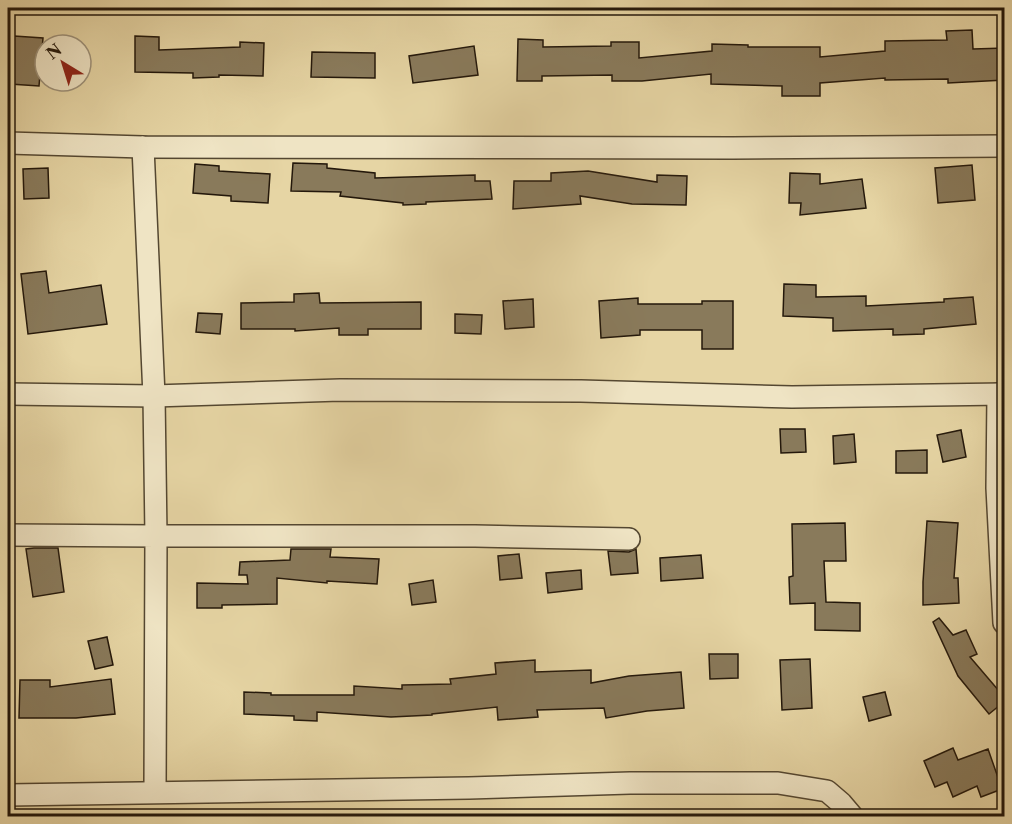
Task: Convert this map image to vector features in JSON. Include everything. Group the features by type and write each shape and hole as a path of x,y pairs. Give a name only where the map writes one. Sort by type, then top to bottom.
{"street":[{"path":"8,143 143,147 1005,146"},
{"path":"143,147 154,396 155,792"},
{"path":"8,394 154,396 340,390 581,391 792,397 1001,394 997,488 1005,623"},
{"path":"8,535 475,536 629,539"},
{"path":"8,795 469,788 630,783 778,783 827,791 852,816"}],"building":[{"path":"972,30 973,49 1005,48 1005,80 948,83 948,79 885,80 885,78 820,83 820,96 782,96 782,86 711,84 711,74 642,81 612,81 612,75 542,76 542,81 517,81 518,39 543,40 543,47 611,46 611,42 639,42 639,58 712,51 712,44 748,45 748,47 820,47 820,57 885,51 885,41 947,40 946,31"},
{"path":"14,36 33,37 33,86 10,84"},
{"path":"135,36 159,37 159,50 240,47 240,42 264,43 263,76 219,75 219,77 193,78 193,73 135,72"},
{"path":"474,46 478,75 413,83 409,56"},
{"path":"312,52 375,53 375,78 311,77"},
{"path":"293,163 327,164 327,168 375,173 375,178 475,175 475,181 490,181 492,199 403,205 403,203 340,196 341,192 291,191"},
{"path":"195,164 219,166 219,171 270,174 268,203 231,201 231,196 193,193"},
{"path":"972,165 975,200 938,203 935,168"},
{"path":"48,168 49,198 24,199 23,169"},
{"path":"588,171 657,182 657,175 687,176 686,205 632,204 580,196 581,204 513,209 514,181 551,181 551,173"},
{"path":"790,173 820,174 820,184 862,179 866,208 800,215 801,203 789,203"},
{"path":"46,271 49,293 101,285 107,324 28,334 21,274"},
{"path":"784,284 816,285 816,297 866,296 866,306 944,302 944,299 973,297 976,324 924,329 924,334 893,335 893,329 833,331 833,318 783,316"},
{"path":"319,293 320,303 421,302 421,329 368,329 368,335 339,335 339,328 295,331 295,329 241,329 241,303 294,302 294,294"},
{"path":"638,298 638,304 702,304 702,301 733,301 733,349 702,349 702,330 640,330 640,335 601,338 599,301"},
{"path":"533,299 534,327 505,329 503,301"},
{"path":"198,313 222,314 220,334 196,332"},
{"path":"455,314 482,315 481,334 455,333"},
{"path":"780,429 805,429 806,452 781,453"},
{"path":"961,430 966,457 943,462 937,435"},
{"path":"854,434 856,462 834,464 833,436"},
{"path":"927,450 927,473 896,473 896,451"},
{"path":"927,521 958,523 954,578 958,578 959,603 923,605"},
{"path":"845,523 846,561 824,561 826,602 860,603 860,631 815,630 815,603 790,604 789,577 793,576 792,524"},
{"path":"58,548 64,592 33,597 26,549"},
{"path":"291,549 331,549 330,557 379,559 377,584 327,581 327,583 277,578 277,604 197,608 197,583 248,584 247,575 239,575 240,562 290,560"},
{"path":"636,549 638,573 611,575 608,551 629,552"},
{"path":"519,554 522,578 500,580 498,556"},
{"path":"701,555 703,578 661,581 660,558"},
{"path":"581,570 582,589 548,593 546,573"},
{"path":"433,580 436,602 412,605 409,584"},
{"path":"939,618 953,635 966,630 977,654 970,657 1005,698 1005,701 989,714 958,676 933,622"},
{"path":"107,637 113,665 95,669 88,641"},
{"path":"709,654 738,654 738,678 710,679"},
{"path":"810,659 812,708 782,710 780,660"},
{"path":"535,660 535,672 591,670 591,683 629,676 681,672 684,708 606,718 604,708 537,710 538,717 498,720 497,707 432,715 391,717 317,712 317,721 294,720 294,716 244,714 244,692 271,693 271,695 354,695 354,686 402,689 402,685 451,684 450,679 496,674 495,663"},
{"path":"111,679 115,714 76,718 19,718 20,680 50,680 50,687"},
{"path":"885,692 891,715 869,721 863,697"},
{"path":"953,748 958,760 988,749 1002,789 981,797 977,786 953,797 947,782 935,787 924,761"}]}
